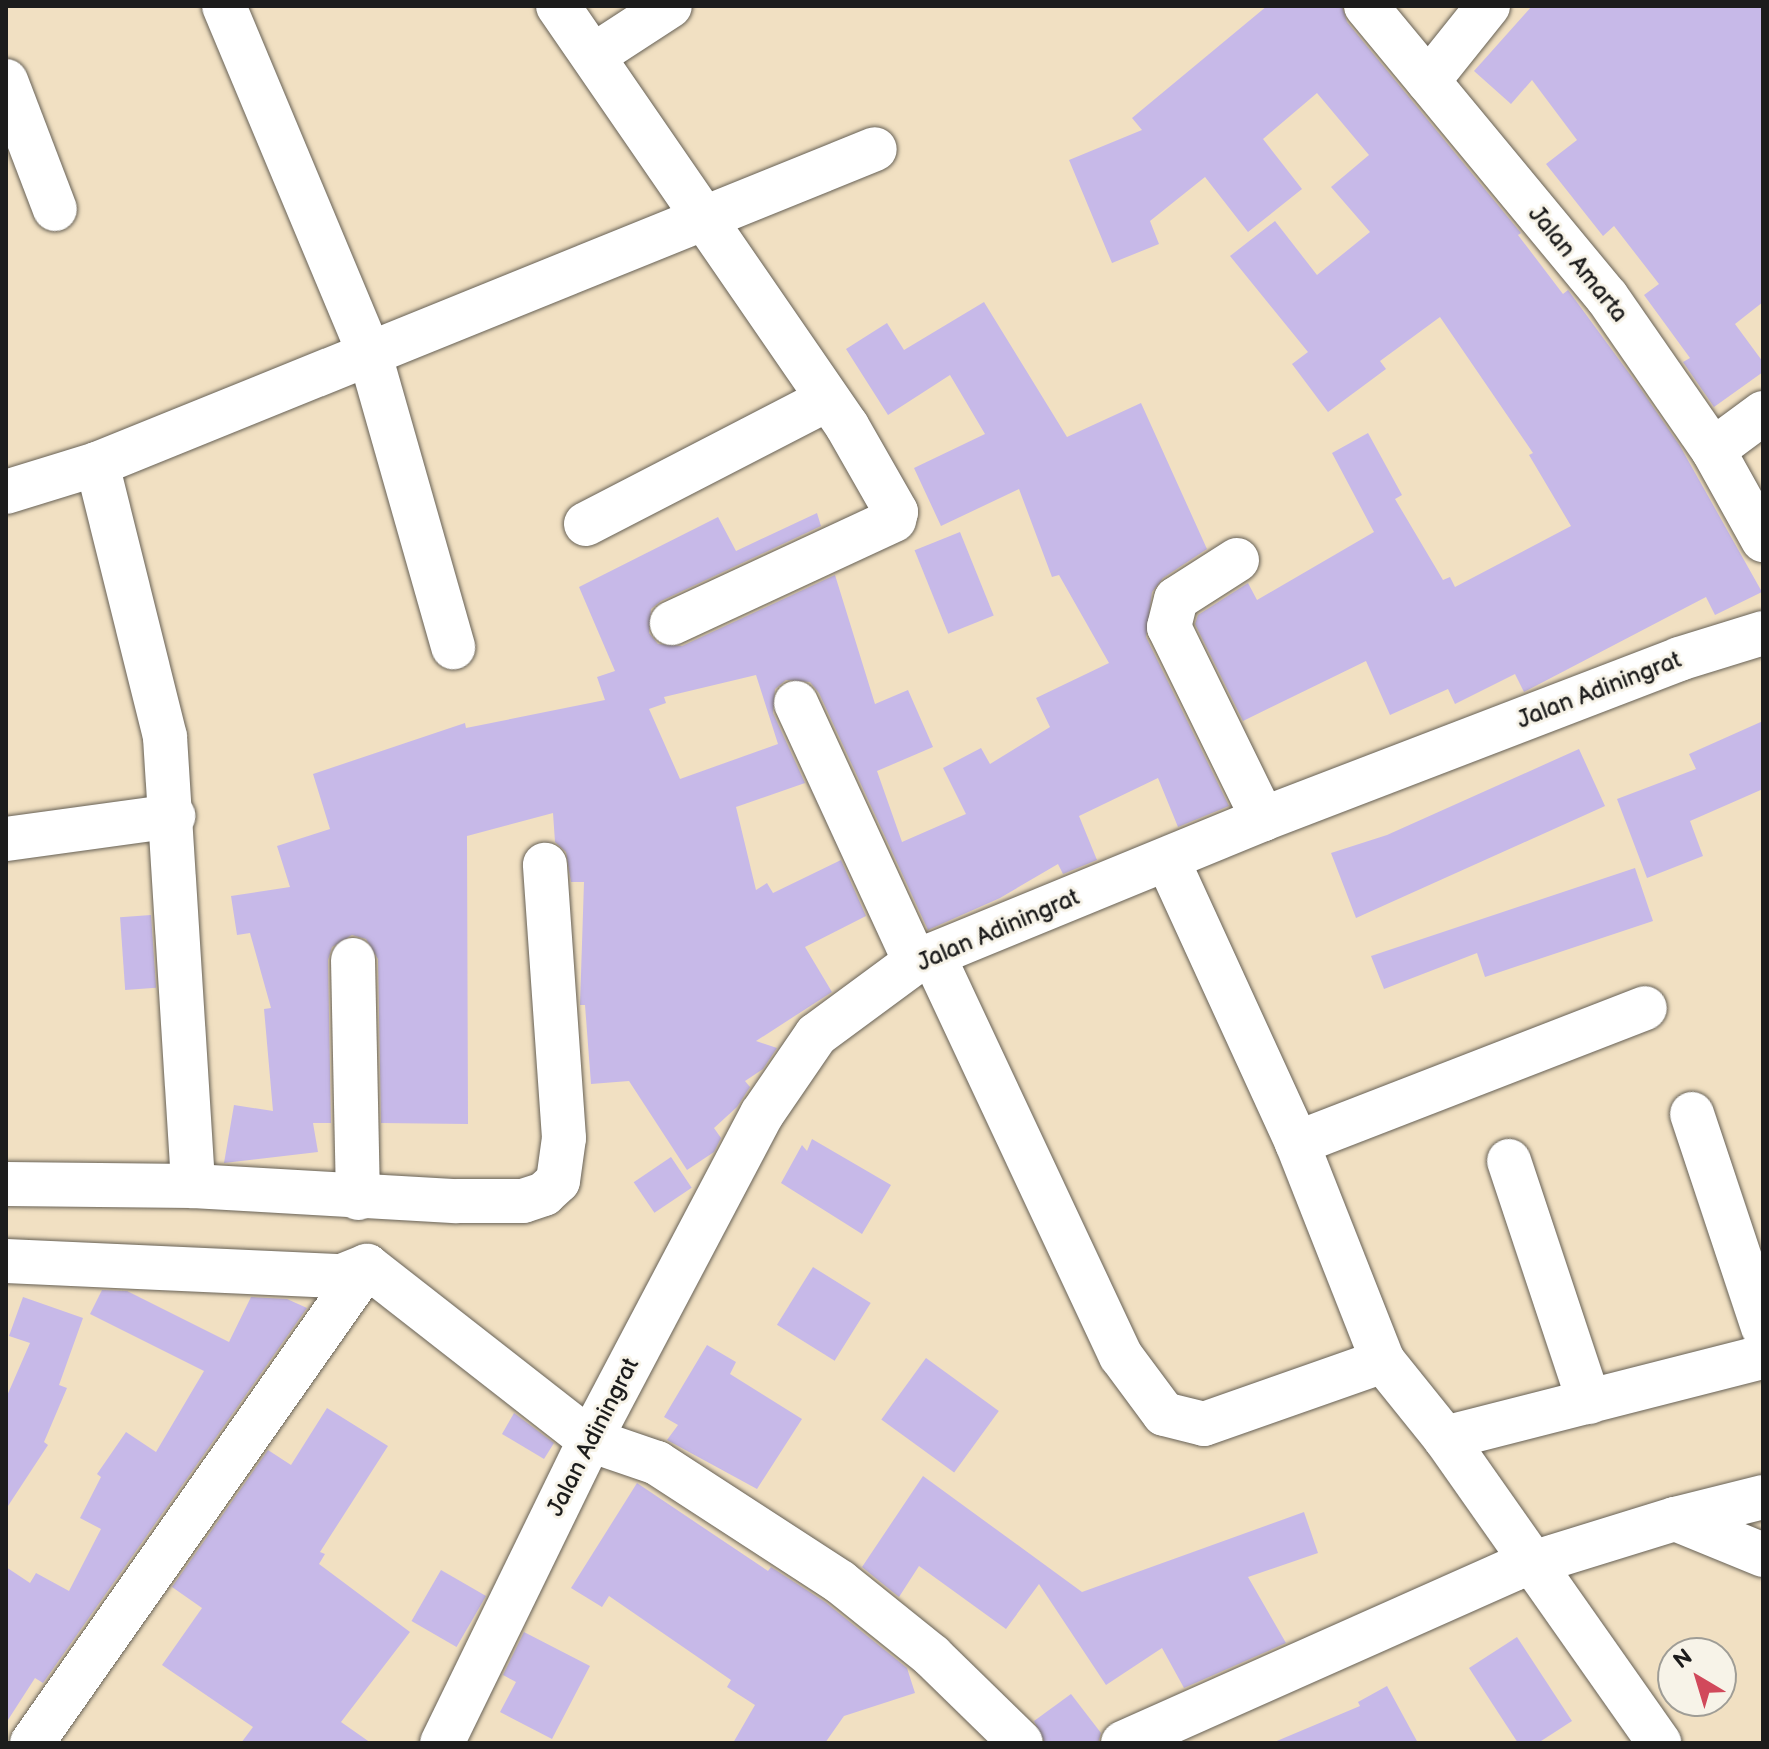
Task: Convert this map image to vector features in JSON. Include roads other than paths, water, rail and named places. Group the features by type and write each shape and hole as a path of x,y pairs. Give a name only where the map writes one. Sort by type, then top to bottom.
{"street":[{"path":"224,6 370,355 453,647"},
{"path":"558,6 596,54 704,220 854,439 896,512 894,520 672,623"},
{"path":"596,54 670,6"},
{"name":"Jalan Amarta","path":"1366,6 1607,297 1713,450 1763,540"},
{"path":"1428,81 1488,6"},
{"path":"6,81 55,209"},
{"path":"6,492 97,464 704,220 776,185 875,149"},
{"path":"586,524 826,400"},
{"path":"1713,450 1763,413"},
{"path":"97,464 165,737 173,816 193,1186"},
{"path":"1237,560 1176,599 1169,627 1263,819"},
{"name":"Jalan Adiningrat","path":"442,1743 590,1440 792,1062 816,1035 924,958 1168,861 1263,819 1679,659 1763,633"},
{"path":"796,703 1121,1356 1164,1414 1204,1424 1383,1361"},
{"path":"6,839 173,816"},
{"path":"1168,861 1297,1143 1383,1361 1445,1438 1534,1561 1659,1743"},
{"path":"6,1184 193,1186 358,1198 523,1201 544,1194 558,1181 564,1138 545,865"},
{"path":"353,960 358,1198"},
{"path":"1297,1143 1645,1008"},
{"path":"1692,1114 1763,1328"},
{"path":"1509,1161 1589,1402"},
{"path":"6,1261 342,1276 367,1266"},
{"path":"367,1266 590,1440 657,1463 840,1582 932,1656 1021,1743"},
{"path":"32,1743 367,1266"},
{"path":"1445,1438 1763,1357"},
{"path":"1123,1743 1534,1561 1675,1519 1763,1497"},
{"path":"1675,1519 1763,1555"}]}
